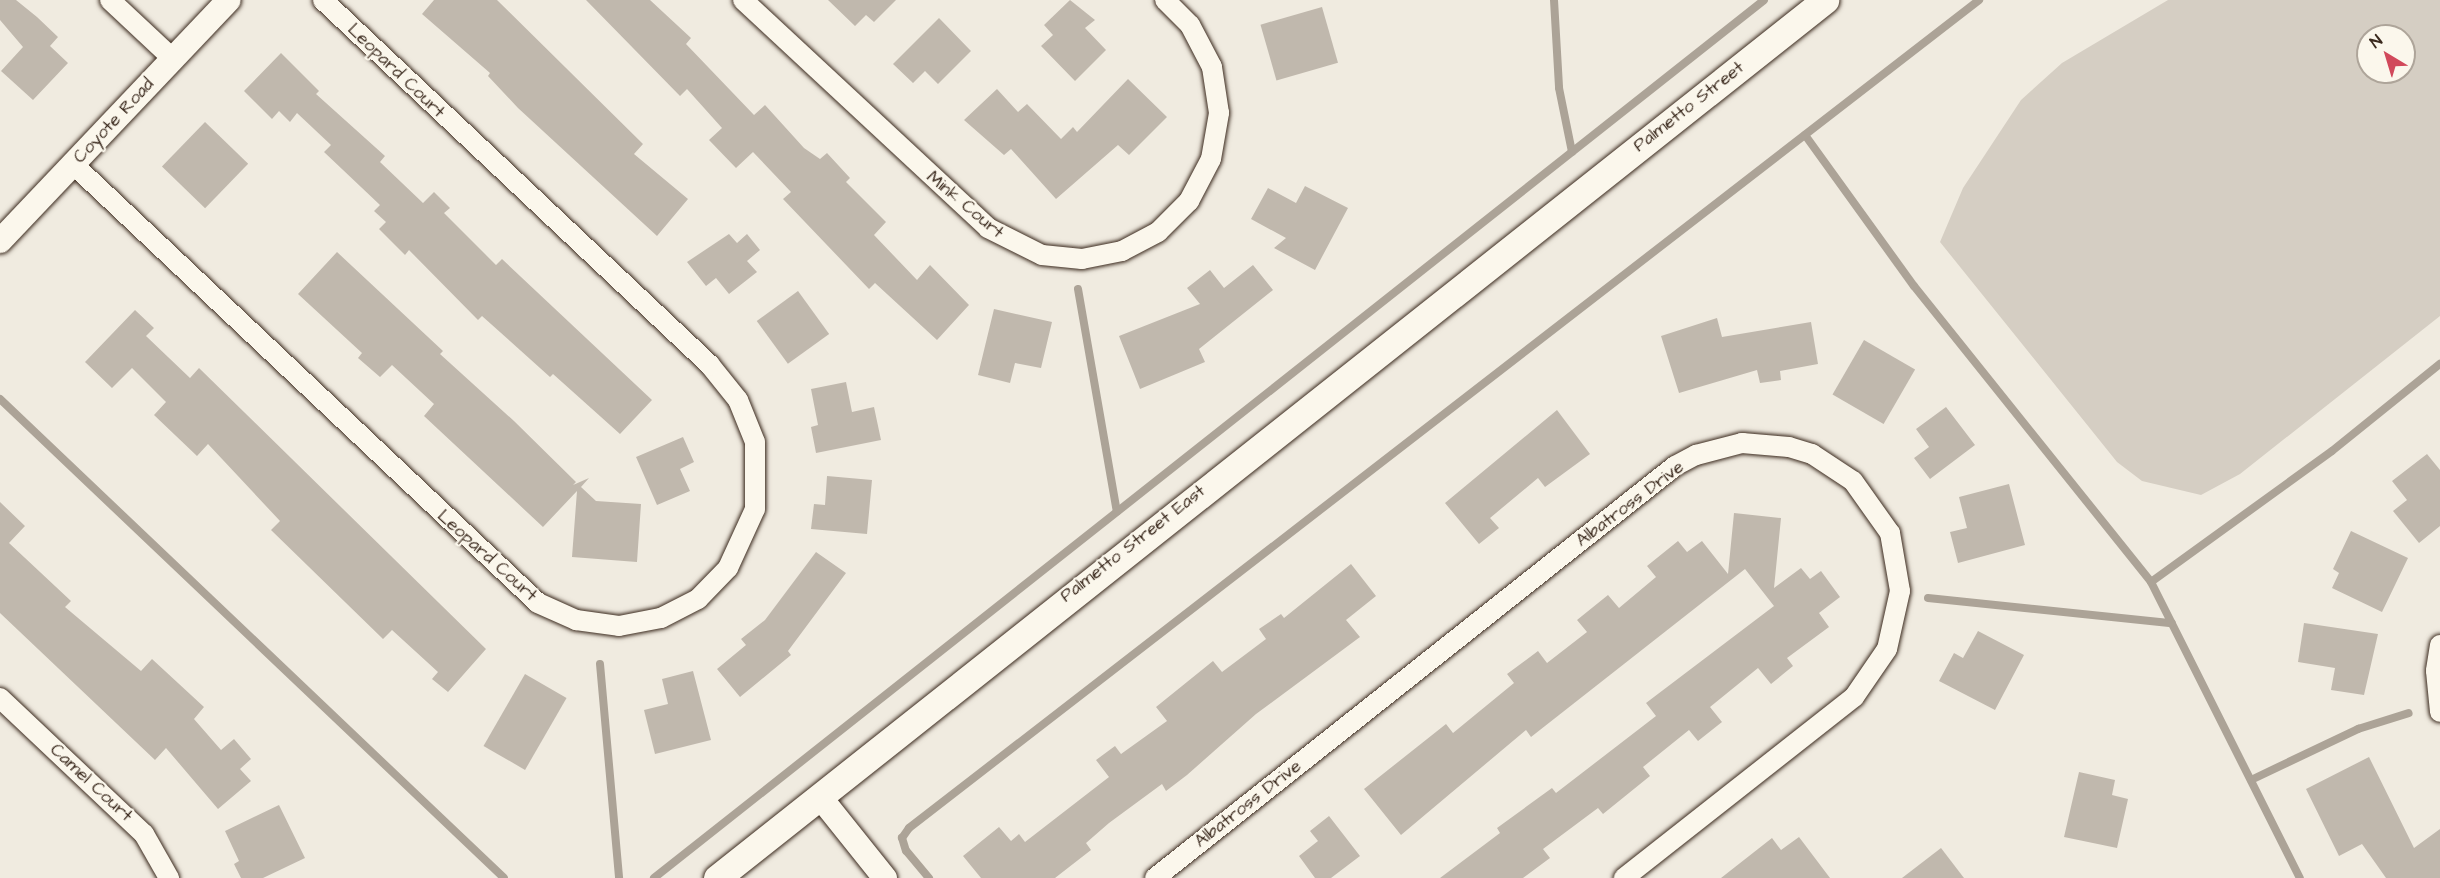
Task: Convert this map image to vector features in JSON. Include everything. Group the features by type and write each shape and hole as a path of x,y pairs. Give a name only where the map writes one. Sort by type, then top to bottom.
{"main road":[{"name":"Palmetto Street","path":"1553,214 1825,0"},
{"name":"Palmetto Street East","path":"717,878 1553,214"}],"street":[{"path":"110,0 173,59"},
{"name":"Coyote Road","path":"0,242 229,0"},
{"name":"Leopard Court","path":"73,164 538,603 576,620 619,626 661,618 698,598 728,568 755,509 755,442 738,400 710,365 323,0"},
{"name":"Mink Court","path":"743,0 988,228 1042,255 1082,259 1122,251 1158,232 1190,201 1211,159 1219,113 1212,67 1190,25 1165,0"},
{"name":"Albatross Drive","path":"1155,878 1676,466 1708,451 1742,443 1789,447 1812,454 1853,481 1890,533 1900,591 1887,649 1854,697 1624,878"},
{"path":"2440,645 2436,671 2440,712"},
{"name":"Camel Court","path":"0,698 144,834 169,878"},
{"path":"820,797 885,878"}],"shaded area":[{"path":"2168,0 2440,0 2440,316 2240,474 2201,495 2142,481 2117,462 1940,242 1963,188 2021,100 2062,63"}],"building":[{"path":"0,0 16,0 37,17 58,37 50,46 68,63 33,100 1,71 23,47 0,20"},
{"path":"434,0 497,0 643,144 634,154 688,199 657,236 518,108 488,76 490,73 422,14"},
{"path":"586,0 650,0 691,38 686,44 754,115 765,105 804,148 820,159 827,153 850,178 846,182 886,222 874,235 917,280 930,265 969,305 937,340 875,283 869,289 783,199 791,192 753,152 736,168 709,140 722,128 687,89 680,96"},
{"path":"828,0 896,0 874,22 866,15 855,26"},
{"path":"1070,0 1095,20 1085,28 1106,50 1075,81 1041,46 1053,35 1044,25"},
{"path":"1322,7 1338,63 1276,80 1260,25"},
{"path":"939,18 971,51 938,84 925,71 913,83 893,64"},
{"path":"281,53 319,91 316,94 385,156 380,162 423,203 434,192 450,208 444,213 496,265 502,259 652,400 620,434 553,374 550,377 482,316 478,320 409,250 405,255 379,229 386,222 374,211 380,205 324,152 331,145 297,113 290,122 279,111 272,119 244,91"},
{"path":"1128,79 1167,117 1129,155 1118,145 1056,199 1011,149 1004,155 964,120 997,89 1018,112 1027,104 1061,139 1073,127 1077,132"},
{"path":"205,122 248,164 205,208 162,167"},
{"path":"1305,186 1348,208 1315,270 1274,248 1286,238 1251,219 1268,188 1296,203"},
{"path":"729,234 737,243 747,234 760,250 747,261 757,272 729,294 716,278 706,286 687,262"},
{"path":"337,252 443,351 440,354 514,421 576,482 573,485 589,478 581,487 596,501 641,504 637,562 572,557 577,491 543,527 424,416 434,404 392,365 380,377 358,358 362,353 298,294"},
{"path":"1253,265 1273,290 1199,349 1205,362 1140,389 1119,336 1200,304 1187,288 1210,270 1224,288"},
{"path":"798,291 829,334 788,364 757,321"},
{"path":"994,309 1052,322 1041,368 1015,363 1010,383 978,375"},
{"path":"135,310 154,328 146,336 190,378 199,368 486,649 448,692 432,679 438,672 392,630 383,639 271,530 280,521 208,444 197,456 154,415 166,402 132,368 112,388 85,362"},
{"path":"1717,318 1722,337 1811,322 1818,364 1780,371 1781,380 1760,383 1757,370 1679,393 1661,336"},
{"path":"1864,340 1915,370 1884,424 1832,395"},
{"path":"846,382 852,412 874,407 881,440 816,453 811,427 818,425 811,389"},
{"path":"1946,407 1975,445 1930,479 1914,458 1929,447 1916,429"},
{"path":"1557,410 1590,454 1545,487 1538,478 1490,518 1499,528 1479,544 1445,503"},
{"path":"683,437 694,462 680,469 690,491 657,505 636,457"},
{"path":"2427,454 2440,470 2440,526 2419,543 2393,511 2407,500 2392,481"},
{"path":"827,476 872,480 867,534 811,529 814,504 825,505"},
{"path":"2009,484 2025,545 1958,563 1950,532 1967,528 1959,497"},
{"path":"0,502 25,526 9,543 71,601 65,607 141,671 152,659 204,707 194,719 221,750 234,739 251,759 240,769 251,781 218,809 166,748 155,760 0,613"},
{"path":"1734,513 1781,518 1774,588 1801,568 1810,579 1821,571 1840,597 1819,613 1829,627 1787,658 1793,666 1771,684 1758,668 1710,707 1722,722 1698,741 1689,730 1643,767 1650,776 1603,814 1598,808 1543,849 1550,858 1523,878 1440,878 1500,833 1497,828 1552,788 1556,793 1656,716 1646,703 1774,606 1745,569 1531,737 1526,730 1401,835 1364,789 1446,724 1453,733 1514,683 1507,674 1538,651 1547,663 1587,632 1577,620 1608,595 1619,608 1656,577 1647,566 1678,541 1687,552 1702,541 1728,574"},
{"path":"2351,531 2408,558 2382,612 2332,588 2339,573 2333,569"},
{"path":"816,552 846,573 788,651 791,655 740,697 717,669 746,645 741,639 765,620"},
{"path":"1351,564 1376,596 1346,620 1360,637 1256,714 1166,791 1162,784 1109,823 1086,843 1091,850 1055,878 981,878 963,856 999,827 1011,841 1019,834 1025,842 1109,777 1096,760 1115,746 1121,754 1167,721 1156,707 1213,661 1222,672 1266,639 1259,629 1281,614 1284,618"},
{"path":"2304,623 2378,634 2364,695 2331,690 2335,668 2298,662"},
{"path":"1978,631 2024,655 1995,710 1939,681 1954,653 1963,658"},
{"path":"693,671 711,740 655,754 644,710 668,704 662,679"},
{"path":"525,674 567,698 525,770 484,746"},
{"path":"2369,757 2414,848 2440,829 2440,878 2386,878 2362,844 2339,856 2306,789"},
{"path":"2079,772 2115,780 2112,795 2128,799 2117,848 2064,837"},
{"path":"279,805 305,858 263,878 241,878 234,864 239,861 225,831"},
{"path":"1329,816 1360,856 1331,878 1315,878 1299,856 1318,841 1310,831"},
{"path":"1799,837 1830,878 1721,878 1772,838 1781,850"},
{"path":"1941,848 1964,878 1902,878"}],"waterway":[{"path":"1554,0 1559,88 1572,152"},
{"path":"654,878 1764,0"},
{"path":"929,878 906,851 902,838 909,828 1979,0"},
{"path":"1805,135 1914,286 2151,582 2300,878"},
{"path":"1078,289 1117,512"},
{"path":"2151,582 2332,451 2440,364"},
{"path":"0,399 504,878"},
{"path":"1928,598 2172,623"},
{"path":"600,664 619,878"},
{"path":"2251,780 2358,729 2409,713"}]}
